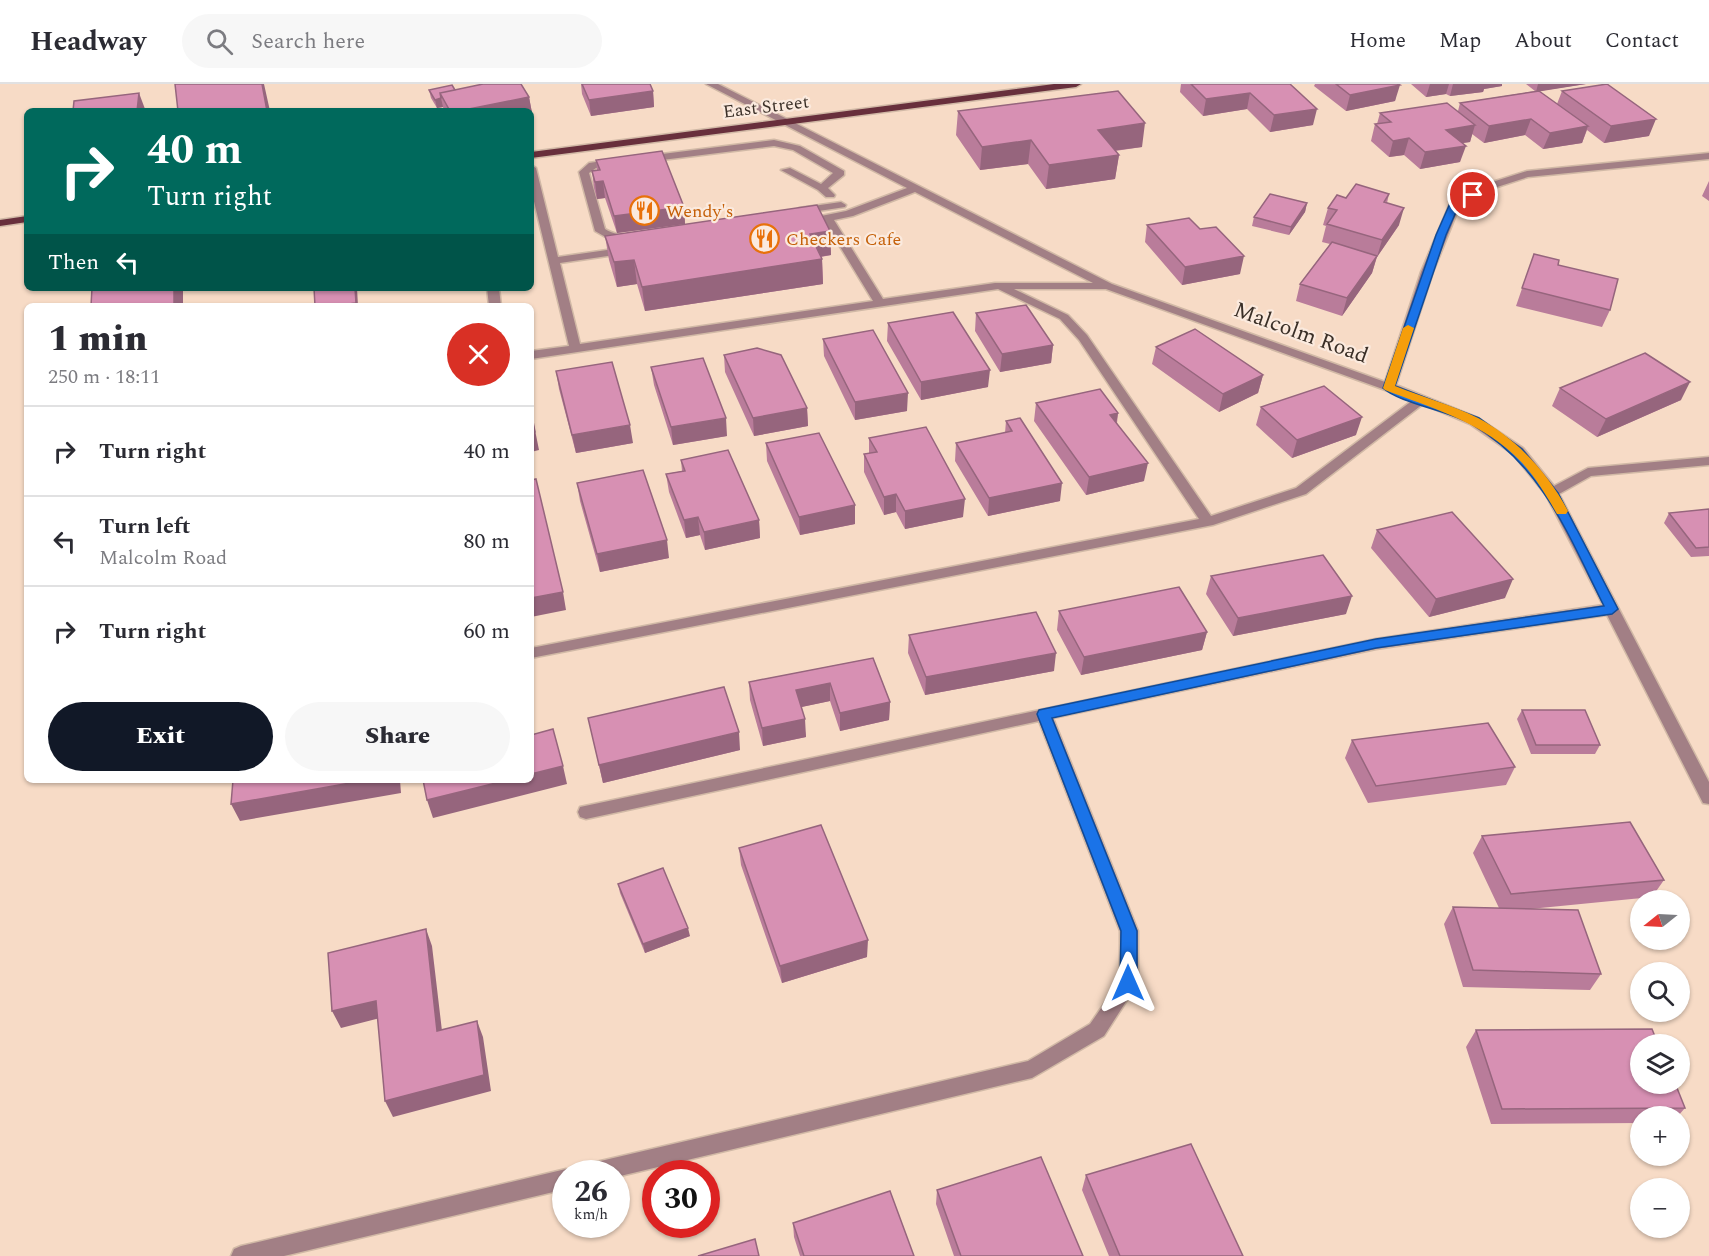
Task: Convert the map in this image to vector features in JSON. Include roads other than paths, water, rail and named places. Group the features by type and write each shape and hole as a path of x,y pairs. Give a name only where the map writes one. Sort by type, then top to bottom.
{"main road":[{"name":"East Street","path":"534,155 1042,86 1076,84"},
{"path":"0,222 24,219"}],"street":[{"name":"Malcolm Road","path":"711,84 1108,286 1422,399 1474,421 1518,451 1552,493 1709,798"},
{"path":"637,237 616,240 600,231 584,172 593,165 774,143 796,148 840,173 822,188"},
{"path":"1389,388 1427,272 1455,203 1490,186 1527,174 1709,156"},
{"path":"786,170 822,188 845,209"},
{"path":"794,224 828,218 845,209 915,188"},
{"path":"535,198 554,261 575,348"},
{"path":"785,213 845,209"},
{"path":"828,218 880,303"},
{"path":"554,261 645,247"},
{"path":"534,355 995,286 1108,286"},
{"path":"995,286 1034,300 1064,317 1083,338 1208,522"},
{"path":"534,652 1208,522 1301,491 1422,399"},
{"path":"1552,493 1588,472 1709,461"},
{"path":"585,812 1376,644 1612,609"},
{"path":"630,1164 1032,1069 1097,1030 1128,983 1129,931 1044,714"},
{"path":"241,1256 552,1182"}],"place":[{"name":"Wendy's","path":"645,211"},
{"name":"Checkers Cafe","path":"765,239"}]}
